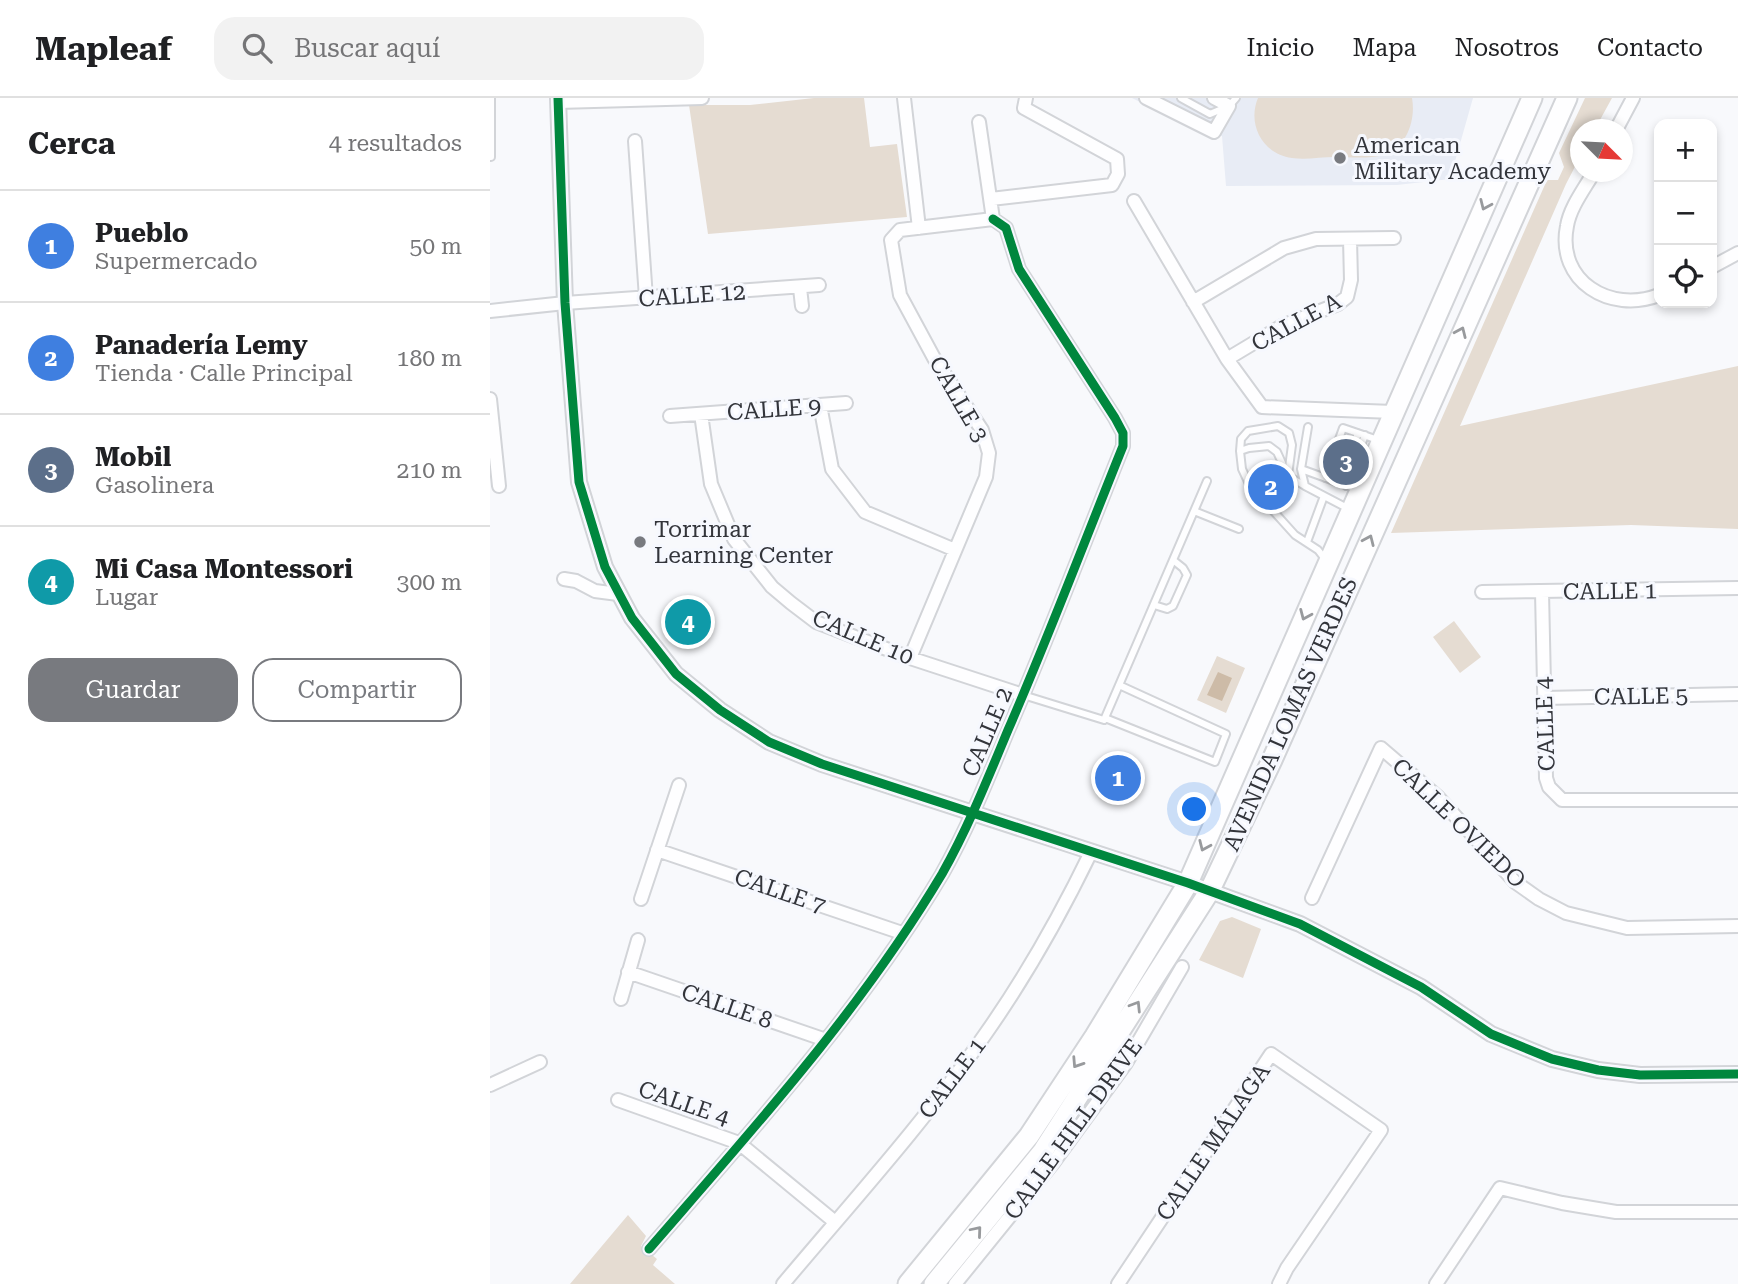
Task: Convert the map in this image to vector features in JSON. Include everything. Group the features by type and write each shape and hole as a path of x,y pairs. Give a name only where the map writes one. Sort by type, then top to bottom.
{"highway":[{"name":"AVENIDA LOMAS VERDES","path":"908,1284 1030,1136 1095,1036 1188,883 1350,510 1348,487 1368,436 1393,412 1532,98"},
{"name":"AVENIDA LOMAS VERDES","path":"933,1284 1043,1151 1209,892 1272,760 1567,98"}],"street":[{"path":"702,98 558,100 565,303 579,482 605,567 618,594 632,618 676,674 720,710 769,742 822,764 1188,883 1300,924 1421,988 1491,1034 1552,1059 1640,1076 1738,1074"},
{"path":"904,98 919,228"},
{"path":"990,199 1112,185 1118,174 1118,159 1024,108 1027,98"},
{"path":"1146,98 1214,132 1233,102 1214,98"},
{"path":"1622,119 1633,98"},
{"path":"979,122 993,219"},
{"path":"635,141 646,298"},
{"path":"1589,182 1567,224 1566,242 1574,269 1593,290 1611,299 1639,302 1654,297"},
{"path":"1134,201 1227,359 1262,407 1393,412"},
{"name":"CALLE 3","path":"909,658 986,477 989,453 982,430 934,358 900,295 891,240 900,230 993,219"},
{"name":"CALLE 2","path":"649,1249 826,1040 868,986 942,873 973,814 1124,446 1123,433 1019,269 1006,228 993,219"},
{"path":"1193,302 1284,248 1316,239 1394,238"},
{"name":"CALLE A","path":"1227,359 1282,326 1338,304 1347,297 1351,280 1350,239"},
{"path":"1717,264 1738,253"},
{"name":"CALLE 12","path":"490,311 820,285"},
{"path":"800,288 802,306"},
{"path":"490,399 499,486"},
{"name":"CALLE 9","path":"670,416 846,403"},
{"path":"820,405 832,468 865,512 955,550"},
{"name":"CALLE 10","path":"701,414 711,484 721,512 734,539 772,587 816,622 909,658 1023,695"},
{"path":"564,579 576,581 595,591 618,594"},
{"name":"CALLE 1","path":"1482,592 1738,588"},
{"name":"CALLE 4","path":"1542,592 1546,778 1549,787 1562,800 1738,800"},
{"name":"CALLE 5","path":"1544,698 1738,694"},
{"name":"CALLE OVIEDO","path":"1312,898 1381,748 1438,797 1515,882 1566,913 1627,928 1738,926"},
{"path":"641,899 679,785"},
{"name":"CALLE 7","path":"657,850 902,933"},
{"name":"CALLE 1","path":"783,1284 930,1108 985,1036 1067,903 1091,852"},
{"path":"621,999 638,940"},
{"name":"CALLE HILL DRIVE","path":"955,1284 1053,1163 1126,1063 1182,967"},
{"name":"CALLE 8","path":"628,972 826,1040"},
{"name":"CALLE MÁLAGA","path":"1118,1284 1271,1054 1381,1130 1287,1268 1279,1284"},
{"path":"490,1085 540,1062"},
{"name":"CALLE 4","path":"618,1100 739,1143 835,1222"},
{"path":"1436,1284 1500,1188 1562,1203 1616,1212 1738,1212"}],"lane":[{"path":"491,98 491,157"},
{"path":"1181,98 1210,114 1233,102"},
{"path":"1288,476 1292,444 1289,433 1278,426 1248,431 1241,439 1240,451 1242,469 1249,484 1295,535 1318,550 1327,564"},
{"path":"1305,486 1301,469 1308,427"},
{"path":"1339,439 1343,428 1368,436"},
{"path":"1354,445 1368,436"},
{"path":"1240,451 1269,446 1277,452 1288,476 1350,510"},
{"path":"1325,478 1329,465"},
{"path":"1301,469 1348,487"},
{"path":"1344,470 1348,487"},
{"path":"1105,718 1207,481"},
{"path":"1307,542 1324,496"},
{"path":"1194,511 1239,530"},
{"path":"1154,605 1167,609 1173,606 1187,575 1173,560"},
{"path":"1023,695 1104,720 1105,718 1215,762 1226,734 1119,685"}],"shaded area":[{"path":"814,98 864,98 870,147 897,144 907,217 708,234 689,105 750,105"},
{"name":"American Military Academy","path":"1132,98 1473,98 1450,179 1397,185 1226,186 1222,136 1205,135"},
{"path":"1258,98 1412,98 1413,115 1404,140 1383,155 1292,158 1272,151 1260,136 1254,118"},
{"path":"1585,98 1612,98 1600,119 1575,119"},
{"path":"1570,130 1570,176 1460,426 1738,366 1738,529 1631,525 1391,533 1547,180 1558,180 1564,167 1559,153"},
{"path":"1454,621 1481,657 1460,673 1433,637"},
{"path":"1217,656 1245,668 1226,713 1197,700"},
{"path":"1218,672 1232,678 1222,701 1207,695"},
{"path":"1232,917 1261,929 1243,978 1199,960 1220,921"},
{"path":"628,1215 646,1236 641,1246 657,1259 653,1265 675,1284 570,1284"}],"cycle path":[{"path":"558,98 565,303 579,482 605,567 632,618 676,674 720,710 769,742 822,764 1188,883 1300,924 1421,987 1491,1034 1552,1059 1598,1070 1640,1075 1738,1074"},
{"path":"649,1249 841,1021 877,973 942,874 993,766 1123,446 1123,433 1115,418 1019,269 1006,228 993,219"}],"place":[{"name":"American Military Academy","path":"1340,158"},
{"name":"Mobil","path":"1346,462"},
{"name":"Panadería Lemy","path":"1271,487"},
{"name":"Torrimar Learning Center","path":"640,542"},
{"name":"Mi Casa Montessori","path":"688,622"},
{"name":"Pueblo","path":"1118,778"}]}
